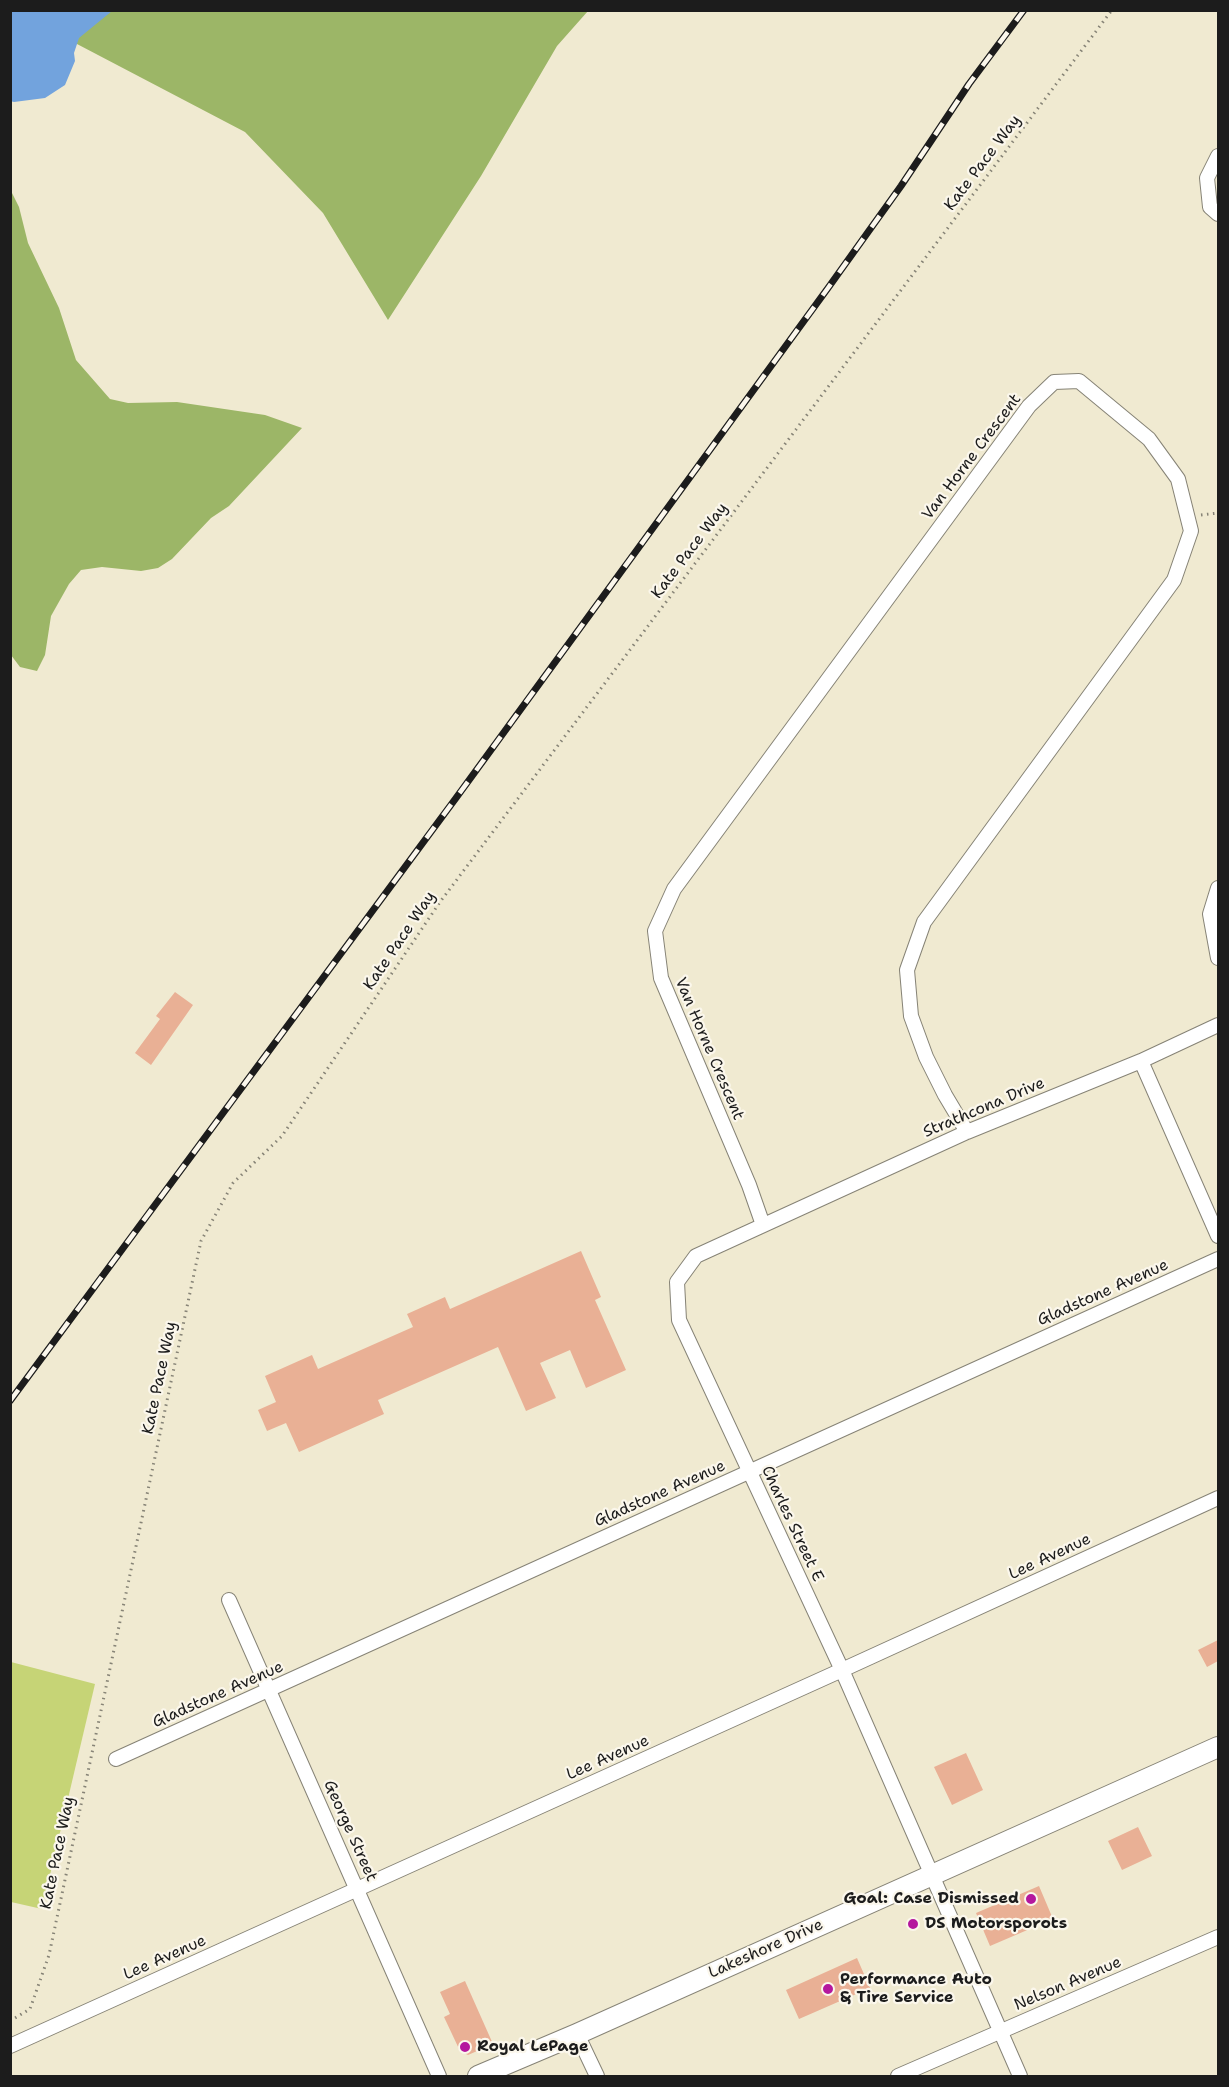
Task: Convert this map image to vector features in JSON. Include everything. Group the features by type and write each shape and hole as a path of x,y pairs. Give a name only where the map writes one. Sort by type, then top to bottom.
{"main road":[{"name":"Lakeshore Drive","path":"478,2076 577,2034 1218,1747"}],"street":[{"path":"1218,156 1207,178 1210,207 1218,214"},
{"name":"Van Horne Crescent","path":"763,1225 749,1185 662,978 655,931 674,889 1029,406 1054,382 1079,381 1149,439 1178,479 1191,531 1174,580 924,922 907,970 911,1016 926,1057 967,1132"},
{"path":"1218,888 1210,914 1218,958"},
{"name":"Strathcona Drive","path":"763,1225 967,1132 1141,1061 1218,1025"},
{"path":"1141,1061 1218,1236"},
{"name":"Charles Street E","path":"763,1225 696,1256 676,1282 679,1320 842,1670 1020,2076"},
{"name":"Gladstone Avenue","path":"116,1759 1218,1259"},
{"name":"Lee Avenue","path":"10,2046 1218,1498"},
{"name":"George Street","path":"229,1600 439,2076"},
{"name":"Nelson Avenue","path":"898,2076 1218,1937"},
{"path":"577,2034 597,2076"}],"path":[{"name":"Kate Pace Way","path":"10,2021 30,2009 49,1955 201,1240 233,1183 282,1136 440,902 1112,10"}],"green space":[{"path":"14,11 588,11 557,46 481,176 388,320 323,213 245,132"},
{"path":"10,189 19,207 28,243 59,308 76,360 110,399 128,403 177,402 265,415 302,428 229,506 211,518 172,559 158,568 141,571 102,567 81,570 69,584 51,616 45,655 37,671 20,667 11,655"},
{"path":"11,1662 95,1684 42,1909 11,1902"}],"water":[{"path":"10,11 112,11 79,38 74,53 75,61 65,85 45,98 14,102 10,101"}],"building":[{"path":"175,992 193,1005 151,1065 135,1053 160,1019 156,1016"},
{"path":"581,1251 601,1297 595,1300 626,1370 586,1388 570,1350 540,1363 556,1398 526,1411 498,1347 378,1400 384,1414 299,1452 286,1423 267,1431 258,1410 276,1402 265,1376 312,1355 318,1369 413,1327 407,1314 445,1297 450,1309"},
{"path":"1218,1640 1218,1661 1207,1667 1198,1650"},
{"path":"966,1753 983,1790 952,1805 934,1767"},
{"path":"1138,1827 1152,1856 1122,1870 1108,1841"},
{"path":"1039,1886 1053,1919 990,1946 976,1913"},
{"name":"Performance Auto & Tire Service","path":"857,1958 870,1988 799,2019 786,1990"},
{"path":"465,1981 493,2044 468,2055 460,2051 444,2017 450,2014 440,1992"}],"railway":[{"path":"10,1401 456,798 828,288 901,186 969,84 1024,10"}],"place":[{"name":"Goal: Case Dismissed","path":"1031,1899"},
{"name":"DS Motorsporots","path":"913,1924"},
{"name":"Performance Auto & Tire Service","path":"828,1989"},
{"name":"Royal LePage","path":"465,2047"}]}
